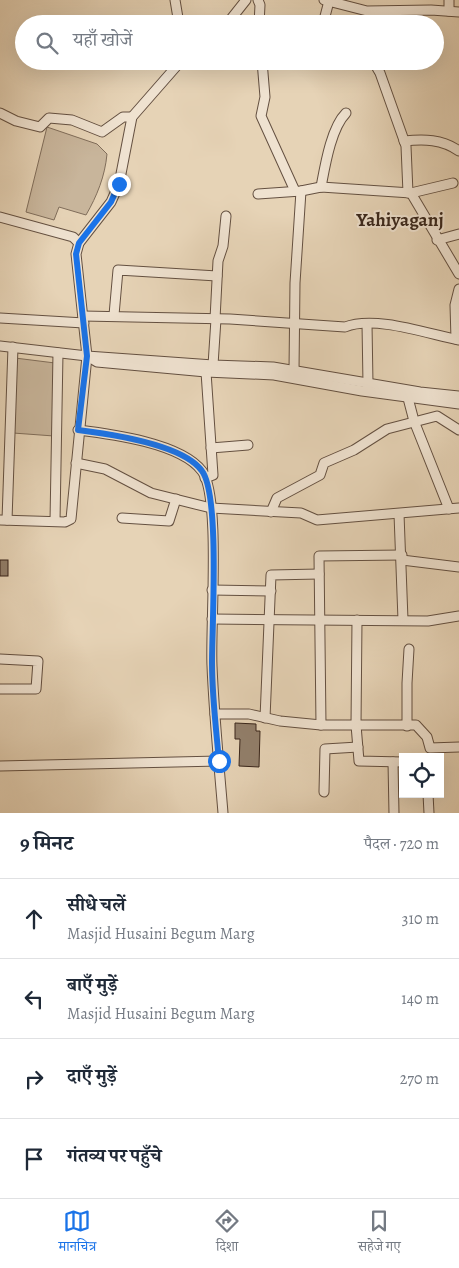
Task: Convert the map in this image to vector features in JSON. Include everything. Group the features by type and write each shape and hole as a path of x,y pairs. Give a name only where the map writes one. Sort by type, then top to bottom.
{"street":[{"path":"175,0 178,15"},
{"path":"234,15 246,0"},
{"path":"258,0 260,6 259,15"},
{"path":"449,0 449,11"},
{"path":"324,15 326,1 341,2 367,10 459,12"},
{"path":"13,348 3,520 55,521 71,519 78,430 87,356 76,254 79,243 111,202 119,184 132,117 173,70"},
{"path":"263,70 265,97 262,116 298,191 294,370"},
{"path":"378,70 404,141 410,193 459,274"},
{"path":"0,113 16,121 40,127 48,118 72,120 102,132 122,117 132,117"},
{"path":"321,187 327,154 340,118 346,113"},
{"path":"404,141 420,139 447,143 459,151"},
{"path":"258,194 321,187 410,193 453,183"},
{"path":"206,478 213,475 210,368 216,319 218,261 223,246 226,216"},
{"path":"0,217 73,237 79,243"},
{"path":"437,240 459,234"},
{"path":"114,315 118,270 217,276"},
{"path":"0,318 83,319 114,315 345,327 354,324 367,324 423,330 458,339 456,305 459,288"},
{"path":"367,324 368,384"},
{"path":"0,346 274,375 408,398 459,404"},
{"path":"55,521 58,353"},
{"path":"210,368 294,370 368,384 459,396"},
{"path":"408,398 414,421 449,509"},
{"path":"271,512 277,498 320,475 324,463 354,450 387,429 437,416 459,430"},
{"path":"0,423 10,423"},
{"path":"78,430 132,437 166,449 193,462 203,471 206,478 211,508 215,714 223,813"},
{"path":"211,448 248,445"},
{"path":"76,463 105,469 151,493 211,508 302,514 317,520 459,508"},
{"path":"122,518 169,522 176,499"},
{"path":"399,514 403,620"},
{"path":"321,726 319,556 402,558 459,567"},
{"path":"265,718 271,575 319,574"},
{"path":"212,590 271,591"},
{"path":"212,619 428,621 459,616"},
{"path":"357,620 356,726 360,762 398,762 394,813"},
{"path":"407,726 406,683 409,648"},
{"path":"0,659 38,661 36,689 0,689"},
{"path":"215,714 249,714 321,726 416,726 426,737 429,752 459,747"},
{"path":"324,792 326,749 358,747"},
{"path":"0,766 219,761"},
{"path":"428,798 429,813"}],"shaded area":[{"path":"47,127 97,144 107,154 100,186 86,215 59,207 54,220 26,212"},
{"path":"15,358 55,363 54,436 13,433"}],"building":[{"path":"0,560 8,560 8,576 0,576"},
{"path":"235,723 256,724 256,731 260,731 259,767 239,766 240,739 235,739"}],"district":[{"name":"Yahiyaganj","path":"400,219"}],"route":[{"path":"119,184 111,202 79,243 76,254 87,356 78,430 132,437 166,449 193,462 203,471 209,488 212,524 212,664 219,761"}]}
